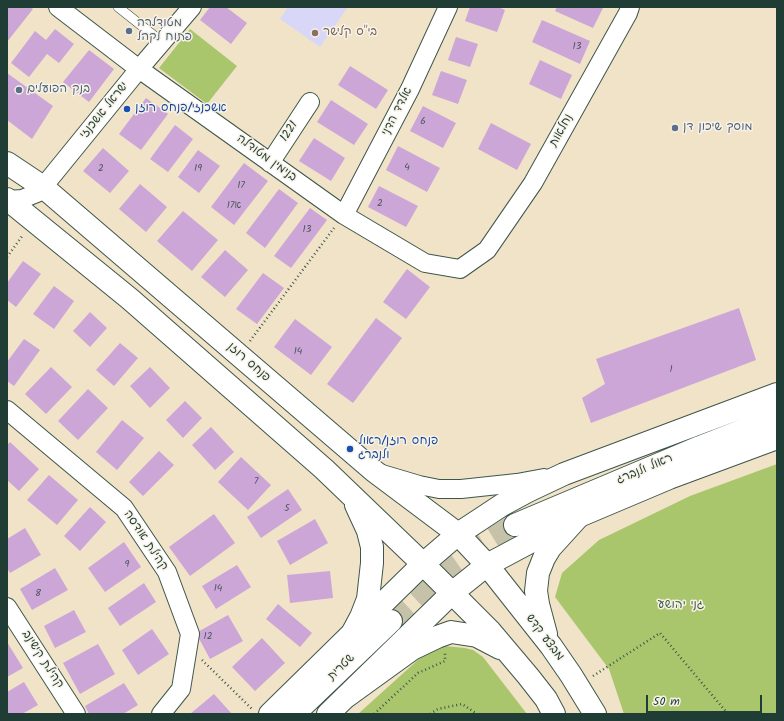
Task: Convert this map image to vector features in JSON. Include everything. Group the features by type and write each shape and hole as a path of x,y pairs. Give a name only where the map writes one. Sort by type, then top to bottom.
{"main road":[{"name":"פנחס רוזן","path":"7,163 44,187 374,471 458,534 487,565"},
{"path":"8,199 130,299 348,491 452,593 508,652 546,699 554,714"},
{"path":"270,714 423,564 458,534 508,502 564,474 777,394"},
{"path":"328,714 452,593 487,565 579,516 669,478 777,422"},
{"name":"ראול ולנברג","path":"515,525 700,447 777,422"},
{"path":"348,491 361,514 368,531 372,548 368,599 353,632"},
{"path":"550,646 542,624 538,604 536,591 538,573 550,548 579,516"},
{"name":"מבצע קדש","path":"487,565 550,646 578,685 596,714"},
{"name":"שטרית","path":"294,714 391,621"},
{"path":"347,696 412,649 451,632 477,636 508,652"}],"street":[{"name":"בנימין מטודלה","path":"58,7 139,69 344,215 425,263 460,269 487,250"},
{"name":"ישראל אשכנזי","path":"8,199 22,199 37,193 44,187 139,69 192,7"},
{"name":"אלדד הדני","path":"344,215 410,90 448,7"},
{"name":"נחלאות","path":"487,250 533,183 630,7"},
{"name":"1221","path":"270,163 310,102"},
{"name":"קהילת אודסה","path":"7,410 124,508 167,572 190,634 181,689 161,714"},
{"path":"374,471 419,485 439,489 461,489 517,483 564,474"},
{"name":"קהילת קישינב","path":"7,607 76,714"}],"lane":[{"path":"118,7 162,42"}],"path":[{"path":"247,344 344,215"},
{"path":"7,257 34,220"},
{"path":"578,685 660,633 728,714"},
{"path":"188,648 216,672 257,714"},
{"path":"374,714 418,673 445,661 445,650"},
{"path":"430,714 438,709 462,704 476,714"}],"shaded area":[{"name":"בי\"ס קלישר","path":"288,7 348,7 320,47 280,19"}],"green space":[{"path":"190,29 237,66 207,104 159,68"},
{"name":"גני יהושע","path":"777,464 777,714 624,714 609,669 555,597 562,573 599,540 690,496"},
{"path":"445,646 473,650 483,657 527,714 358,714 420,658"}],"building":[{"path":"7,7 30,7 33,9 7,42"},
{"path":"210,7 226,7 247,23 231,44 200,20"},
{"path":"470,7 498,7 505,10 497,32 465,21"},
{"path":"557,7 603,8 593,28 555,11"},
{"path":"542,20 590,41 580,64 532,42"},
{"path":"55,29 74,44 59,63 47,54 29,77 11,63 35,31 46,40"},
{"path":"456,37 478,44 470,67 448,60"},
{"path":"89,50 114,69 89,102 63,82"},
{"path":"540,60 572,75 561,99 529,84"},
{"path":"350,66 388,90 376,109 338,85"},
{"path":"441,71 467,80 458,104 432,95"},
{"name":"בנק הפועלים","path":"7,73 53,106 32,139 7,120"},
{"path":"146,98 168,114 141,150 119,134"},
{"path":"331,100 368,124 354,145 317,122"},
{"path":"423,106 456,123 443,148 410,131"},
{"path":"491,123 531,144 517,170 478,149"},
{"path":"175,125 193,139 168,172 150,159"},
{"path":"314,138 345,158 331,181 299,161"},
{"path":"398,146 440,168 427,192 386,170"},
{"path":"103,148 129,171 110,193 83,171"},
{"path":"198,150 220,166 199,193 178,177"},
{"path":"244,163 268,181 234,225 211,207"},
{"path":"140,184 167,207 146,232 119,209"},
{"path":"379,186 418,206 406,227 368,207"},
{"path":"279,189 298,203 265,248 246,233"},
{"path":"310,208 327,220 291,268 274,256"},
{"path":"183,211 218,240 192,271 157,241"},
{"path":"225,250 248,270 225,297 201,277"},
{"path":"23,261 41,274 16,307 7,300 7,283"},
{"path":"407,269 430,287 406,319 383,302"},
{"path":"263,273 284,288 257,324 236,309"},
{"path":"54,286 74,301 54,329 33,314"},
{"path":"739,308 756,360 591,423 582,398 605,384 596,359"},
{"path":"90,312 107,328 90,347 73,331"},
{"path":"376,318 402,338 353,403 327,384"},
{"path":"295,319 332,347 311,375 274,347"},
{"path":"24,339 40,350 14,386 7,381 7,362"},
{"path":"120,343 138,358 114,386 96,370"},
{"path":"51,367 72,387 46,414 25,394"},
{"path":"150,367 170,388 150,408 130,386"},
{"path":"88,389 108,408 78,440 58,421"},
{"path":"185,401 202,418 183,438 166,420"},
{"path":"122,420 144,438 117,470 96,452"},
{"path":"211,427 234,452 215,470 192,445"},
{"path":"10,442 39,469 19,491 7,480 7,445"},
{"path":"159,451 174,465 143,496 129,482"},
{"path":"241,457 271,485 248,510 218,482"},
{"path":"49,475 78,500 57,525 27,500"},
{"path":"288,489 302,510 261,538 247,517"},
{"path":"90,507 106,522 80,551 64,536"},
{"path":"214,514 235,543 190,576 169,547"},
{"path":"315,519 328,543 290,565 277,541"},
{"path":"25,528 41,555 10,573 7,568 7,539"},
{"path":"124,542 141,567 105,592 88,568"},
{"path":"237,565 251,587 216,609 202,586"},
{"path":"55,568 68,590 32,610 20,589"},
{"path":"330,571 333,598 290,603 287,575"},
{"path":"144,583 156,602 120,626 108,608"},
{"path":"278,604 312,633 300,647 266,619"},
{"path":"74,610 86,632 55,648 44,626"},
{"path":"228,615 243,641 210,659 196,633"},
{"path":"152,629 169,654 138,675 122,650"},
{"path":"262,638 285,663 255,691 232,667"},
{"path":"7,642 23,668 7,677"},
{"path":"98,644 115,674 80,694 63,663"},
{"path":"24,682 38,705 22,714 7,714 7,692"},
{"path":"124,683 138,705 123,714 89,714 85,706"},
{"path":"214,694 232,714 190,714"}],"tunnel":[{"path":"391,621 455,564 482,545 515,525"}],"place":[{"name":"מטודלרה פתוח לקהל","path":"129,31"},
{"name":"בי\"ס קלישר","path":"315,33"},
{"name":"בנק הפועלים","path":"19,90"},
{"name":"אשכנזי/פנחס רוזן","path":"127,109"},
{"name":"מוסך שיכון דן","path":"675,128"},
{"name":"פנחס רוזן/ראול ולנברג","path":"350,449"}]}
